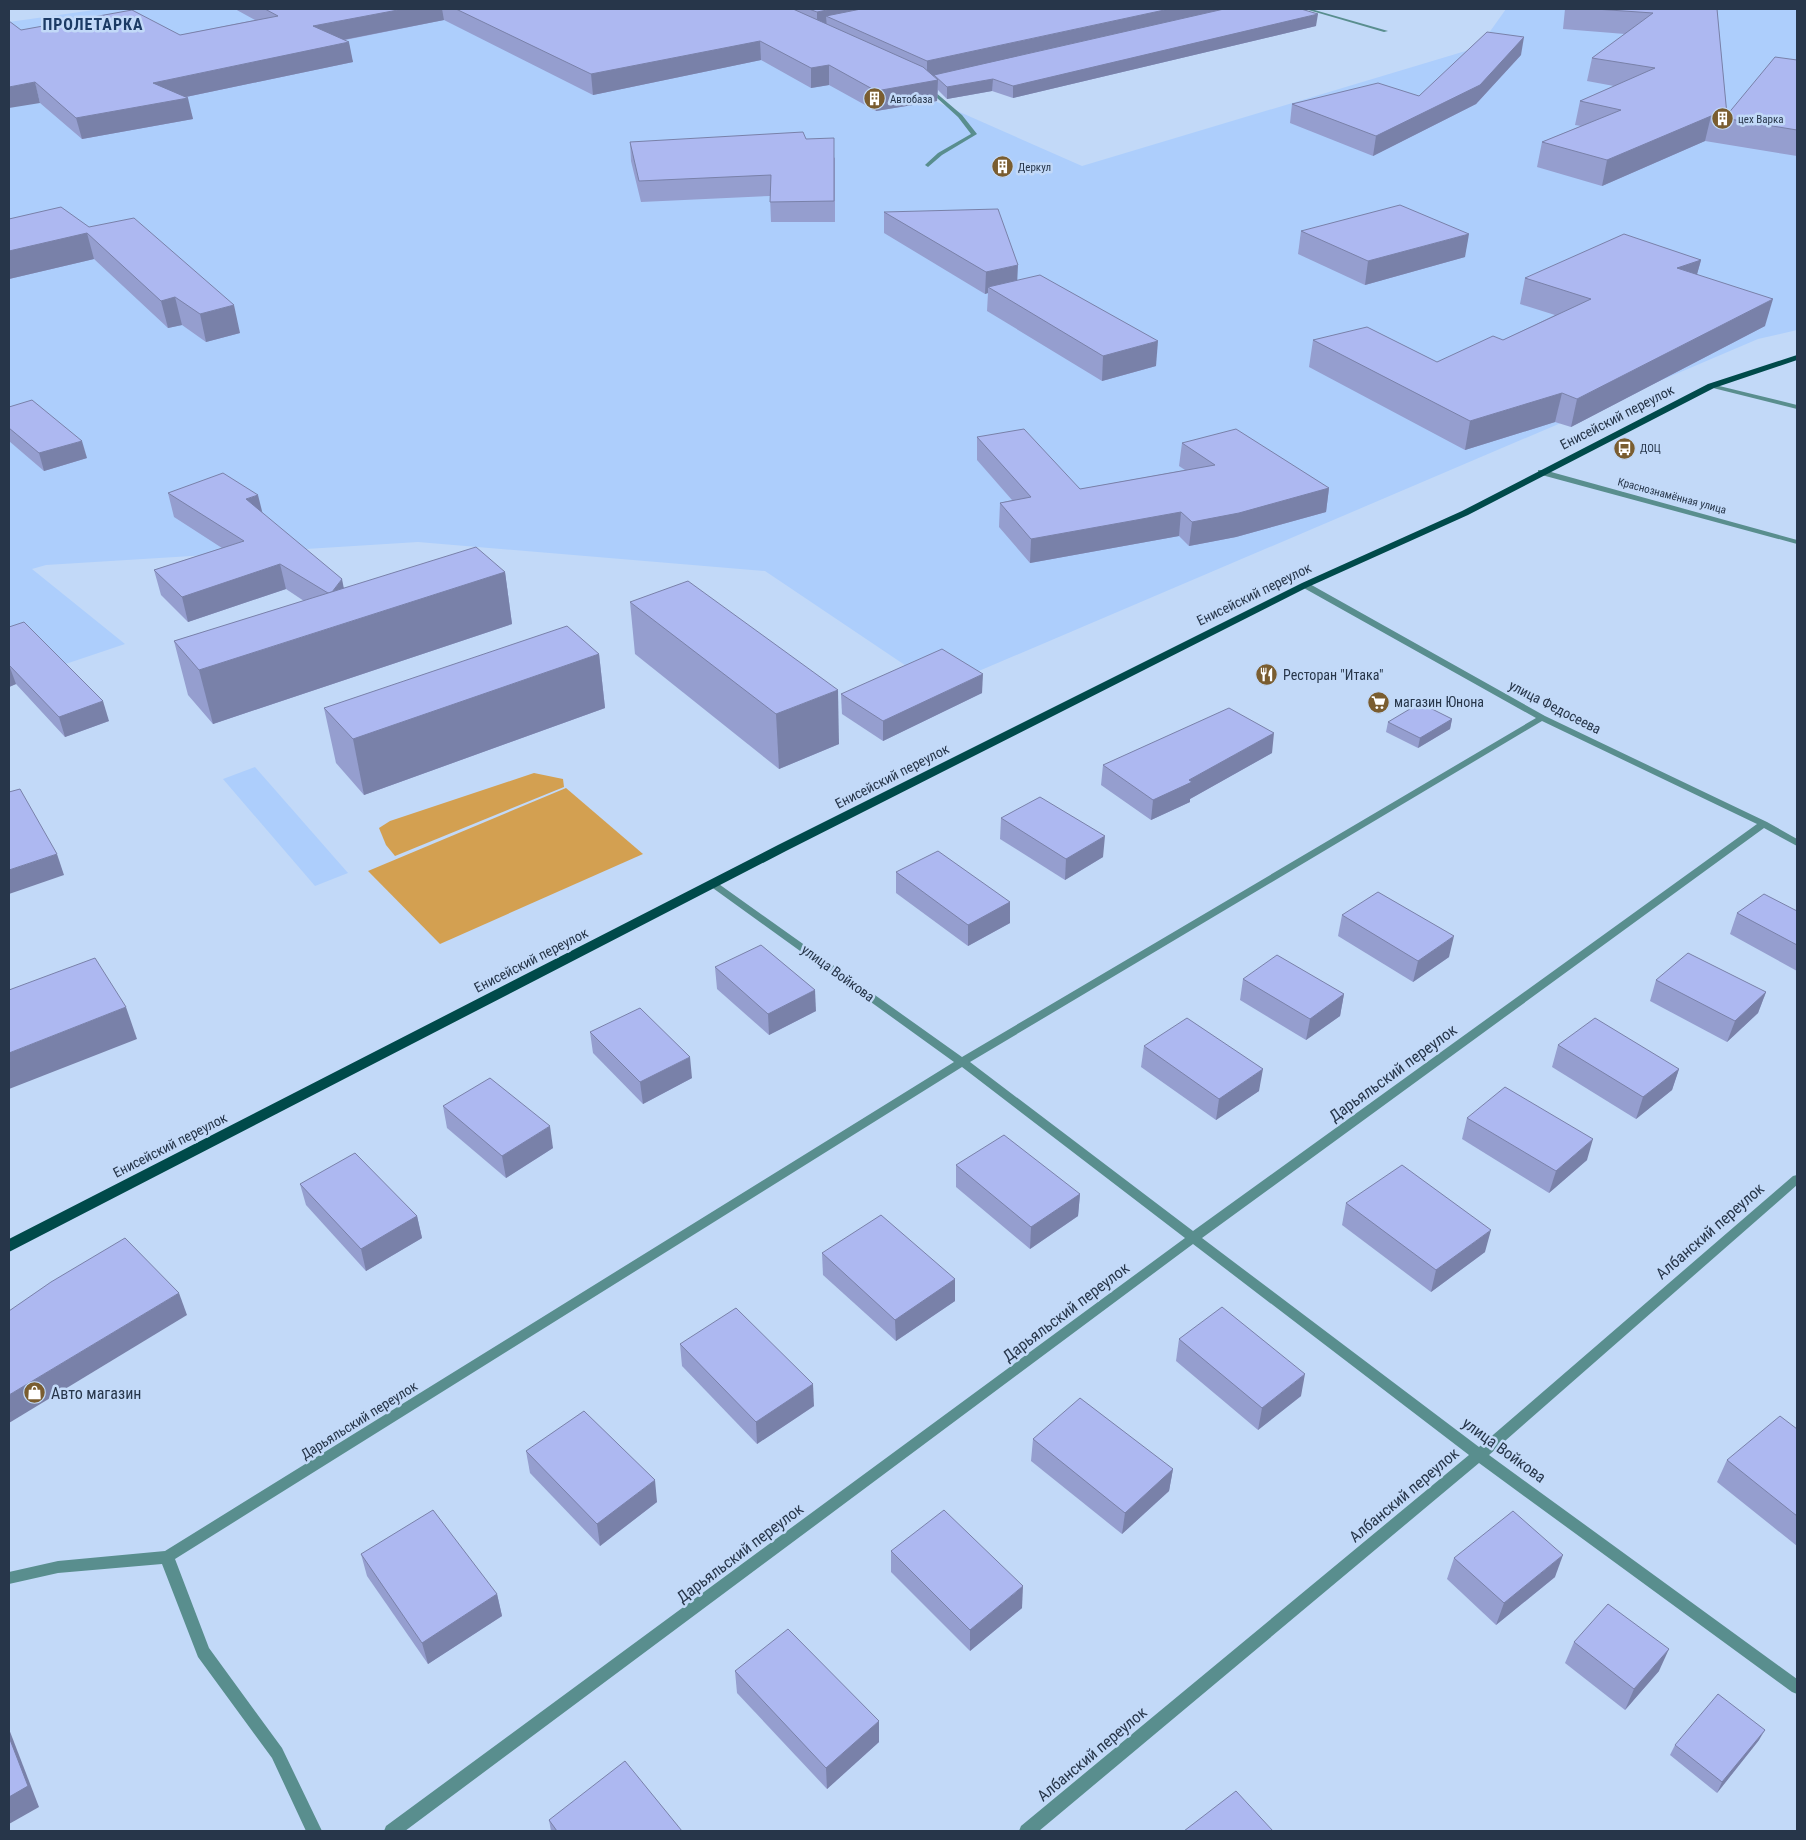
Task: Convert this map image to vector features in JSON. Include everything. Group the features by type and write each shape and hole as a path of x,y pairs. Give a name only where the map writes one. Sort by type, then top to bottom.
{"main road":[{"name":"Енисейский переулок","path":"9,1245 782,848 1305,585 1465,513 1541,472 1711,386 1797,356"}],"street":[{"path":"1307,9 1386,31"},
{"path":"928,165 940,154 974,134 960,116 926,84 936,82"},
{"path":"1711,386 1797,407"},
{"name":"Краснознамённая улица","path":"1541,472 1797,542"},
{"name":"улица Федосеева","path":"1305,585 1542,718 1764,824 1797,843"},
{"name":"Дарьяльский переулок","path":"167,1557 962,1062 1542,718"},
{"name":"Дарьяльский переулок","path":"392,1831 1193,1238 1764,824"},
{"name":"улица Войкова","path":"713,884 962,1062 1479,1455 1797,1686"},
{"name":"Албанский переулок","path":"1027,1831 1479,1455 1797,1179"},
{"path":"9,1578 58,1567 167,1557 203,1652 277,1753 314,1831"}],"shaded area":[{"path":"101,9 726,9 1082,166 1479,47 1506,9 1797,9 1797,330 1758,339 939,688 765,571 418,542 46,565 32,569 125,644 9,683 9,22"},
{"path":"255,767 348,873 315,886 223,779"},
{"path":"534,773 563,779 564,787 395,856 386,845 379,828 390,821"},
{"path":"566,788 643,854 440,944 368,871"}],"building":[{"path":"265,9 403,9 313,26 349,42 153,83 188,98 76,118 35,82 9,87 9,21 21,30 132,10 180,35 278,16"},
{"path":"456,9 793,9 923,67 938,80 876,91 829,65 811,68 760,41 591,74"},
{"path":"809,9 832,9 817,12"},
{"path":"861,9 1169,9 927,61 826,16"},
{"path":"1224,9 1301,9 1318,14 1013,86 993,79 947,87 934,75"},
{"path":"1595,9 1717,9 1727,115 1775,57 1797,60 1797,130 1711,116 1607,160 1542,142 1621,110 1580,101 1655,68 1592,58 1653,13"},
{"path":"1487,32 1524,37 1480,85 1376,136 1292,104 1378,83 1419,96"},
{"path":"803,132 806,139 834,138 834,201 770,202 771,175 639,181 630,142"},
{"path":"1400,205 1469,234 1368,261 1301,231"},
{"path":"61,207 89,227 134,218 234,305 200,314 175,297 161,301 87,233 9,251 9,219"},
{"path":"998,209 1018,265 986,272 884,212"},
{"path":"1624,234 1701,260 1677,268 1773,299 1577,399 1562,393 1470,421 1313,340 1367,327 1437,362 1493,336 1503,340 1591,299 1525,278"},
{"path":"1040,275 1158,341 1103,356 988,287"},
{"path":"32,400 82,441 39,453 9,428 9,407"},
{"path":"1024,429 1080,489 1215,465 1182,443 1236,429 1329,488 1239,513 1192,522 1181,512 1031,539 1000,503 1031,497 977,437"},
{"path":"223,473 258,495 246,499 342,579 332,592 328,593 280,564 182,597 154,570 244,541 168,493"},
{"path":"476,547 505,572 199,670 174,641"},
{"path":"688,581 838,690 776,714 630,602"},
{"path":"24,622 103,701 59,717 9,665 9,627"},
{"path":"567,626 599,654 353,739 324,708"},
{"path":"942,649 983,674 883,721 841,694"},
{"path":"1420,703 1452,719 1420,738 1388,722"},
{"path":"1229,708 1274,733 1189,780 1192,782 1153,800 1103,765"},
{"path":"20,789 57,854 9,870 9,792"},
{"path":"1040,797 1105,836 1066,859 1001,818"},
{"path":"938,851 1010,902 968,925 896,872"},
{"path":"1378,892 1454,936 1418,961 1342,915"},
{"path":"1764,894 1797,911 1797,945 1737,913"},
{"path":"761,945 815,990 768,1014 715,967"},
{"path":"1688,953 1766,992 1735,1021 1656,980"},
{"path":"1277,955 1344,994 1310,1019 1243,979"},
{"path":"95,958 126,1007 9,1053 9,990"},
{"path":"640,1008 690,1057 640,1082 590,1032"},
{"path":"1187,1018 1263,1069 1219,1099 1144,1046"},
{"path":"1595,1018 1679,1069 1643,1097 1558,1045"},
{"path":"490,1078 550,1126 502,1156 443,1106"},
{"path":"1505,1087 1593,1139 1556,1171 1467,1118"},
{"path":"1004,1135 1080,1194 1031,1227 956,1165"},
{"path":"355,1153 417,1216 361,1249 300,1184"},
{"path":"1402,1165 1491,1230 1436,1270 1346,1203"},
{"path":"881,1215 955,1279 895,1320 822,1253"},
{"path":"125,1238 179,1293 9,1395 9,1311 51,1282"},
{"path":"1222,1307 1305,1374 1262,1408 1179,1339"},
{"path":"736,1308 813,1384 756,1422 680,1344"},
{"path":"1080,1398 1173,1469 1125,1513 1033,1439"},
{"path":"584,1411 655,1480 597,1524 526,1451"},
{"path":"1780,1416 1797,1429 1797,1516 1727,1460"},
{"path":"433,1510 497,1594 422,1643 361,1554"},
{"path":"944,1510 1023,1586 970,1630 891,1551"},
{"path":"1513,1511 1563,1555 1504,1603 1454,1558"},
{"path":"1608,1604 1669,1649 1634,1689 1574,1642"},
{"path":"788,1629 879,1721 826,1768 735,1671"},
{"path":"1718,1694 1765,1730 1722,1782 1675,1745"},
{"path":"9,1737 28,1786 9,1797"},
{"path":"625,1761 682,1831 557,1831 549,1820"},
{"path":"1236,1791 1273,1831 1184,1831"}],"place":[{"name":"Автобаза","path":"874,99"},
{"name":"цех Варка","path":"1722,119"},
{"name":"Деркул","path":"1002,167"},
{"name":"ДОЦ","path":"1624,448"},
{"name":"Ресторан \"Итака\"","path":"1267,675"},
{"name":"магазин Юнона","path":"1378,702"},
{"name":"Авто магазин","path":"35,1393"}],"district":[{"name":"ПРОЛЕТАРКА","path":"93,24"}]}
